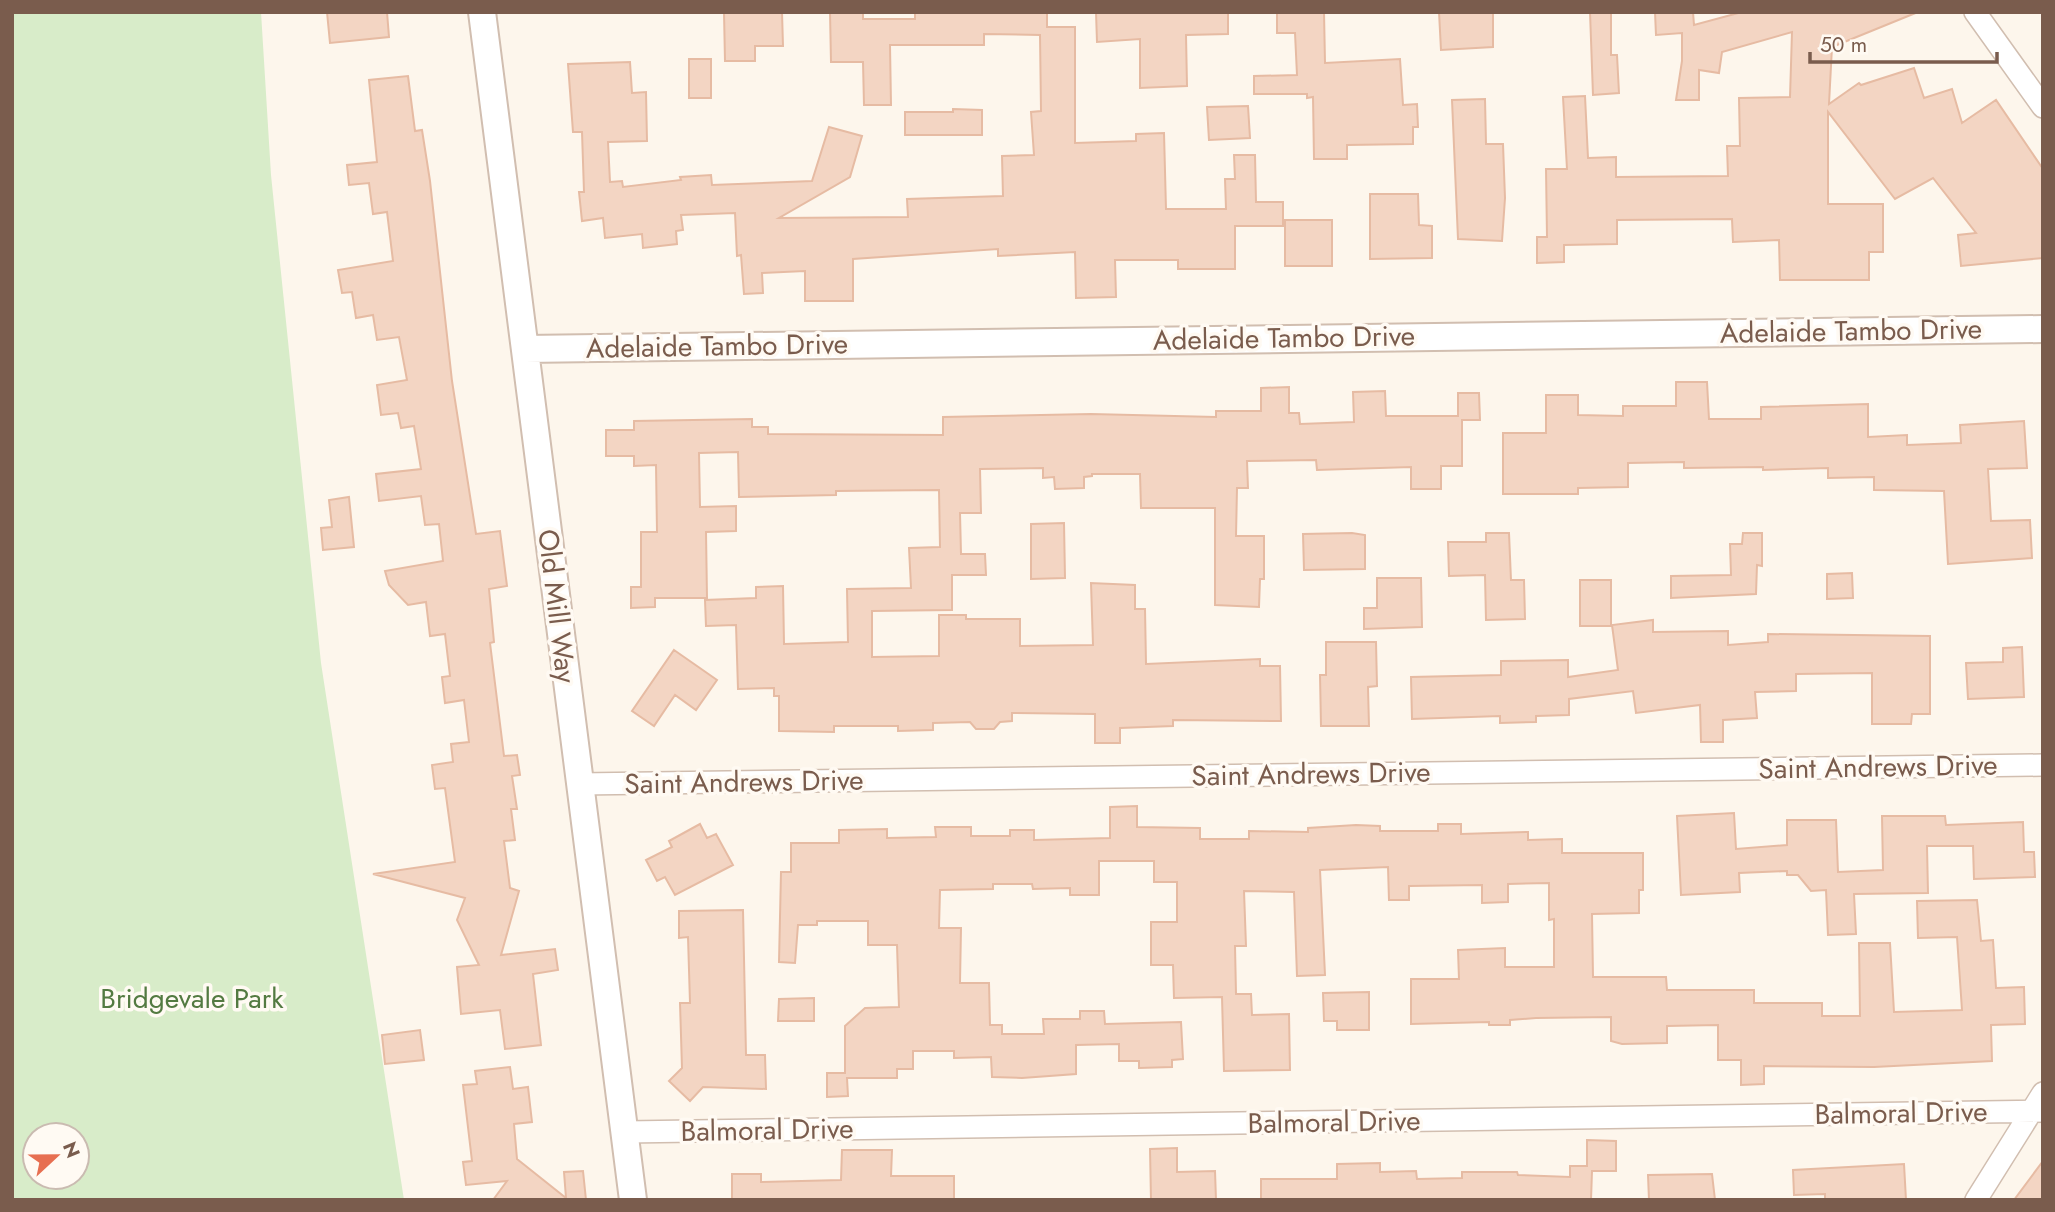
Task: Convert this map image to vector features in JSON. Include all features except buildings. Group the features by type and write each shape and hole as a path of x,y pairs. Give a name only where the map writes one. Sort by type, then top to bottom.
{"street":[{"name":"Old Mill Way","path":"482,12 633,1200"},
{"path":"1975,12 2043,107"},
{"name":"Adelaide Tambo Drive","path":"525,349 2043,329"},
{"name":"Saint Andrews Drive","path":"579,784 2043,765"},
{"path":"1976,1200 2039,1105"},
{"name":"Balmoral Drive","path":"625,1132 2039,1105"}],"green space":[{"name":"Bridgevale Park","path":"12,12 261,12 271,175 321,663 404,1200 12,1200"}]}
